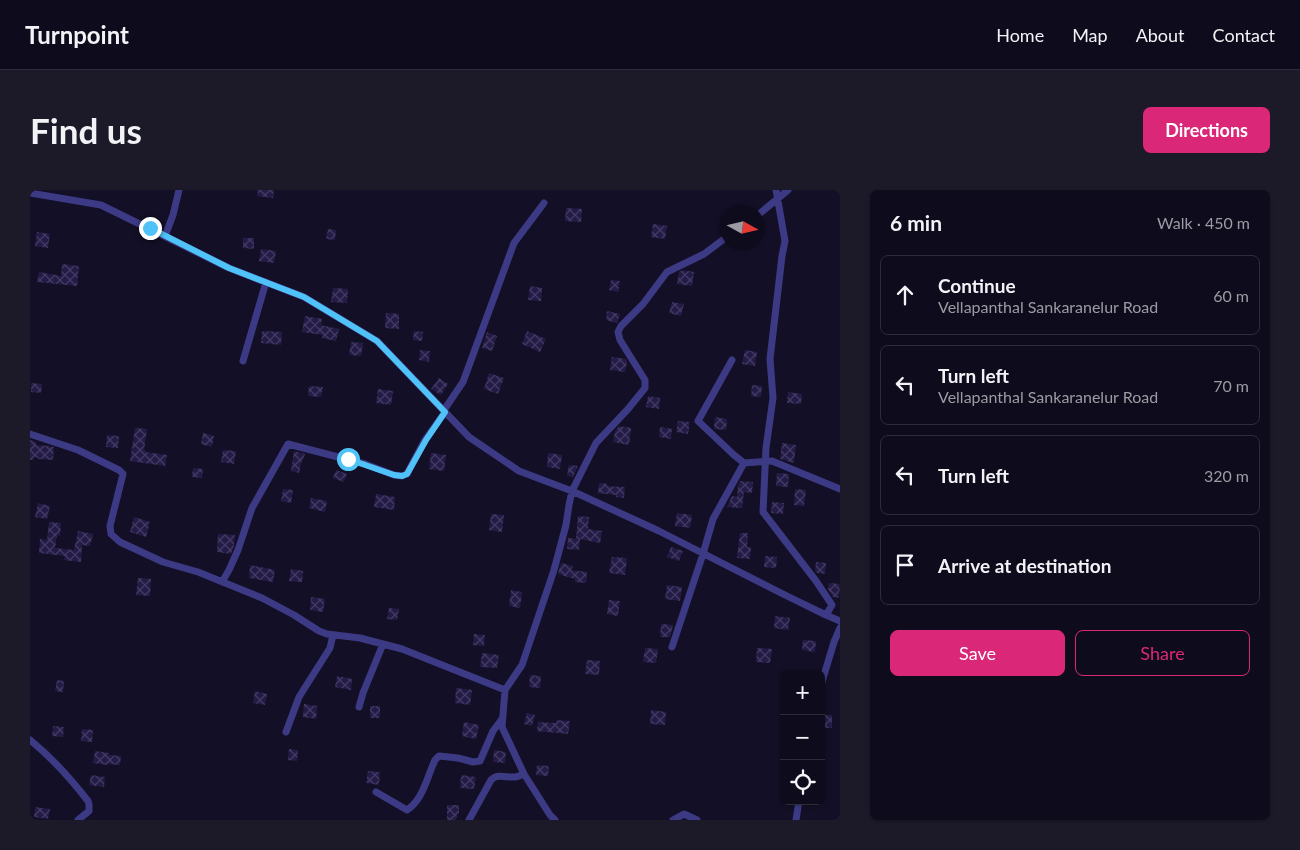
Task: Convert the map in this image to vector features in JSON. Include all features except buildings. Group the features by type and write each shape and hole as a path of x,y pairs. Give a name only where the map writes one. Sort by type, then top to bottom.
{"street":[{"path":"32,190 30,193 101,205 229,268 304,297 377,341 469,437 519,471 572,491 659,531 840,621"},
{"path":"165,236 173,215 179,190"},
{"path":"765,207 777,194 788,190"},
{"path":"777,194 785,241 770,359 773,398 766,448 763,512 832,604 826,615"},
{"path":"222,582 238,550 252,508 288,444 348,459 394,475 402,476 407,474 463,382 514,243 544,202"},
{"path":"555,820 524,774 502,727 505,690 522,665 554,570 566,525 572,491 596,443 645,388 645,380 620,340 618,332 667,272 704,254 720,242"},
{"path":"243,361 266,282"},
{"path":"732,360 698,421 744,463 772,461 840,489"},
{"path":"30,434 78,450 119,470 123,474 110,526 111,534 120,542 163,562 198,572 262,598 294,615 318,631 360,638 402,649 505,690"},
{"path":"672,647 703,554 712,519 744,463"},
{"path":"825,672 840,628"},
{"path":"286,732 299,697 330,648 333,635"},
{"path":"359,707 383,644"},
{"path":"376,792 407,810 418,799 435,760 439,756 473,762 480,761 493,731 502,718"},
{"path":"30,740 69,778 90,804 89,810 78,820"},
{"path":"469,820 494,777 515,777 524,774"},
{"path":"796,820 798,805"},
{"path":"673,820 684,814 697,820"}],"route":[{"path":"150,228 229,268 304,297 377,341 445,412 426,440 407,474 402,476 394,475 348,459"}]}
